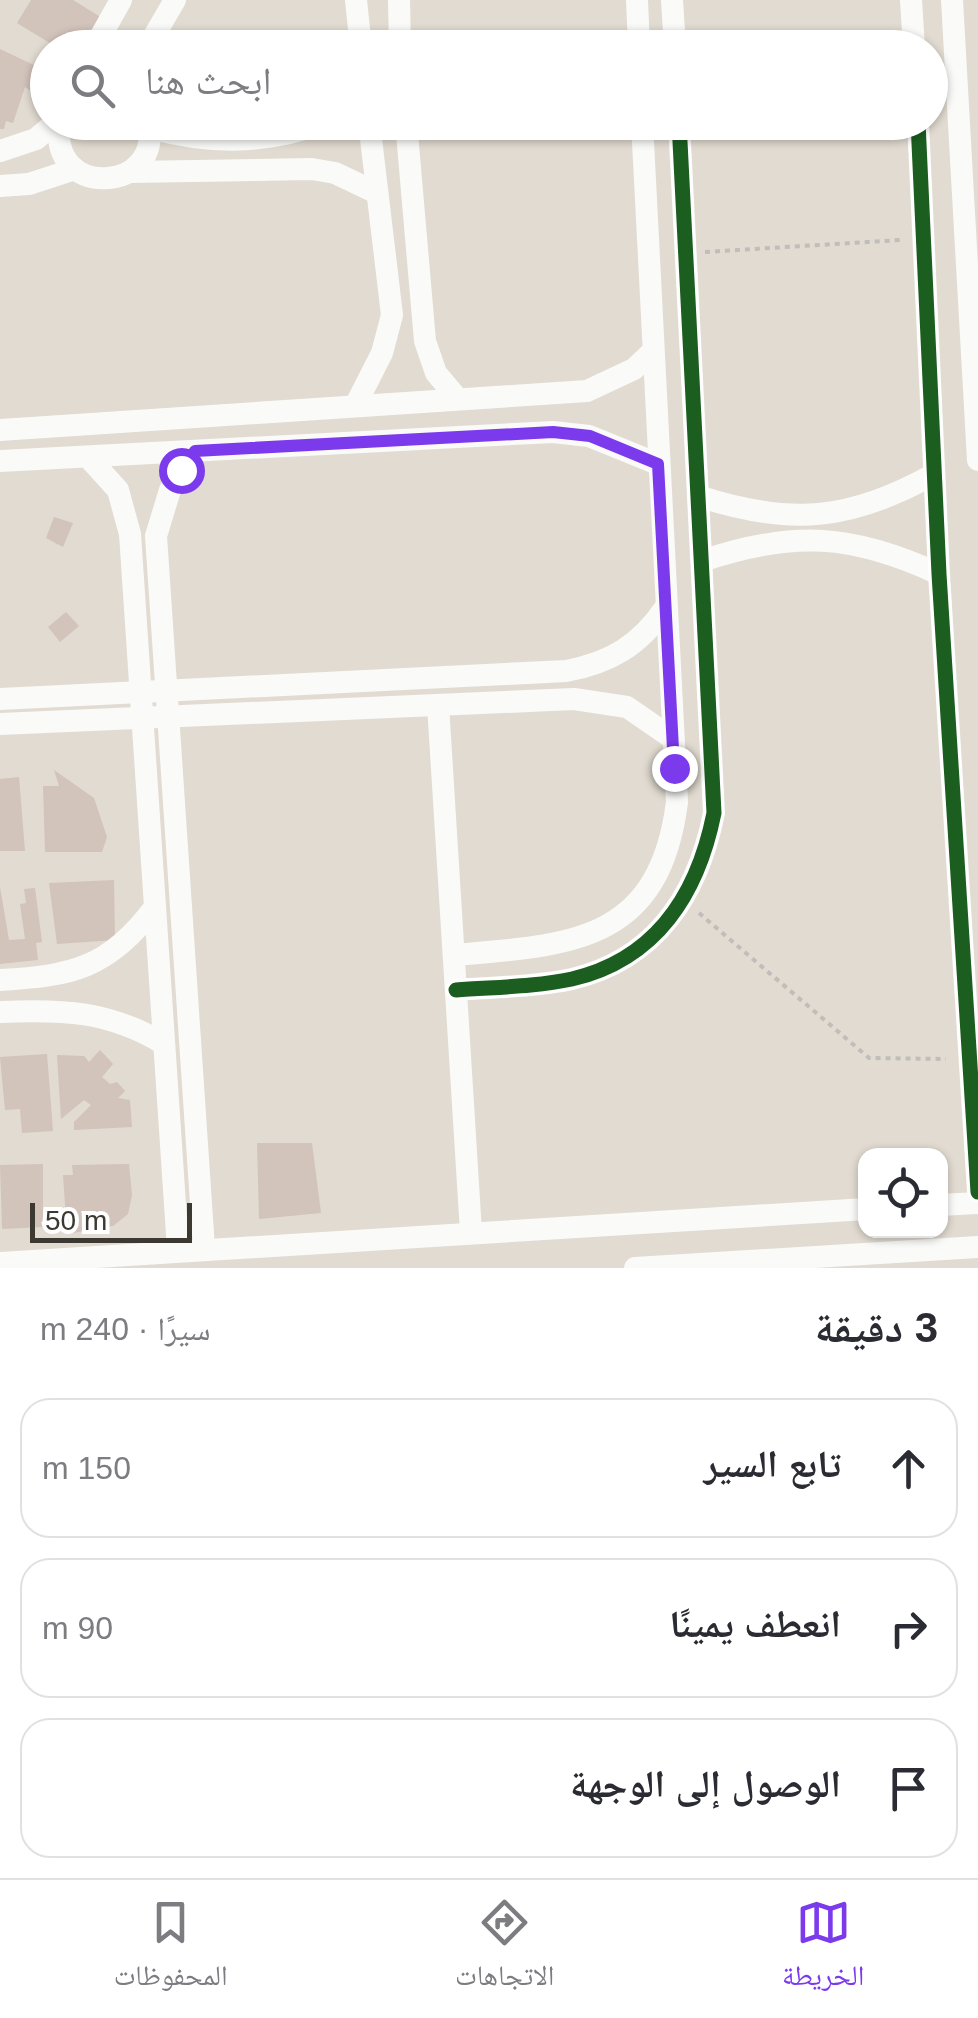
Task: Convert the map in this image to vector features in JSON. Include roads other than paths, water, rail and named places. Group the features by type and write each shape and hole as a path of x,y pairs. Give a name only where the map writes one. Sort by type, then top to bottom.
{"street":[{"path":"104,30 121,0"},
{"path":"157,30 176,0"},
{"path":"356,0 359,30"},
{"path":"399,0 400,30"},
{"path":"637,0 638,30"},
{"path":"672,0 674,30"},
{"path":"911,0 913,30"},
{"path":"952,0 973,274 978,460"},
{"path":"954,31 978,30"},
{"path":"0,151 36,140"},
{"path":"60,140 61,150 75,169"},
{"path":"131,172 146,153 148,140"},
{"path":"215,140 262,140"},
{"path":"355,406 382,354 392,315 371,140"},
{"path":"408,140 425,341 436,373 458,400"},
{"path":"454,955 556,946 588,936 617,919 642,896 661,867 673,836 677,802 643,140"},
{"path":"456,990 572,979 616,962 654,936 684,900 705,859 714,813 680,140"},
{"path":"919,140 939,574 978,1192"},
{"path":"0,186 28,184 75,169 109,180 131,172 312,170 336,173 377,193"},
{"path":"927,277 973,274"},
{"path":"930,327 974,324"},
{"path":"0,430 587,391 634,369 652,350"},
{"path":"0,461 553,432 590,436 658,464"},
{"path":"195,451 170,490 156,536 204,1248"},
{"path":"88,457 118,490 127,512 178,1250"},
{"path":"698,496 745,512 778,516 844,513 891,498 934,474"},
{"path":"702,561 749,545 814,539 847,541 894,554 939,574"},
{"path":"0,699 566,671 602,662 634,645 665,608"},
{"path":"0,724 601,700 627,707 672,738"},
{"path":"438,705 470,1232"},
{"path":"0,980 57,977 86,968 113,953 154,908"},
{"path":"0,1012 86,1012 114,1018 164,1044"},
{"path":"948,1205 978,1203"},
{"path":"0,1263 858,1209"},
{"path":"635,1268 978,1247"}]}
